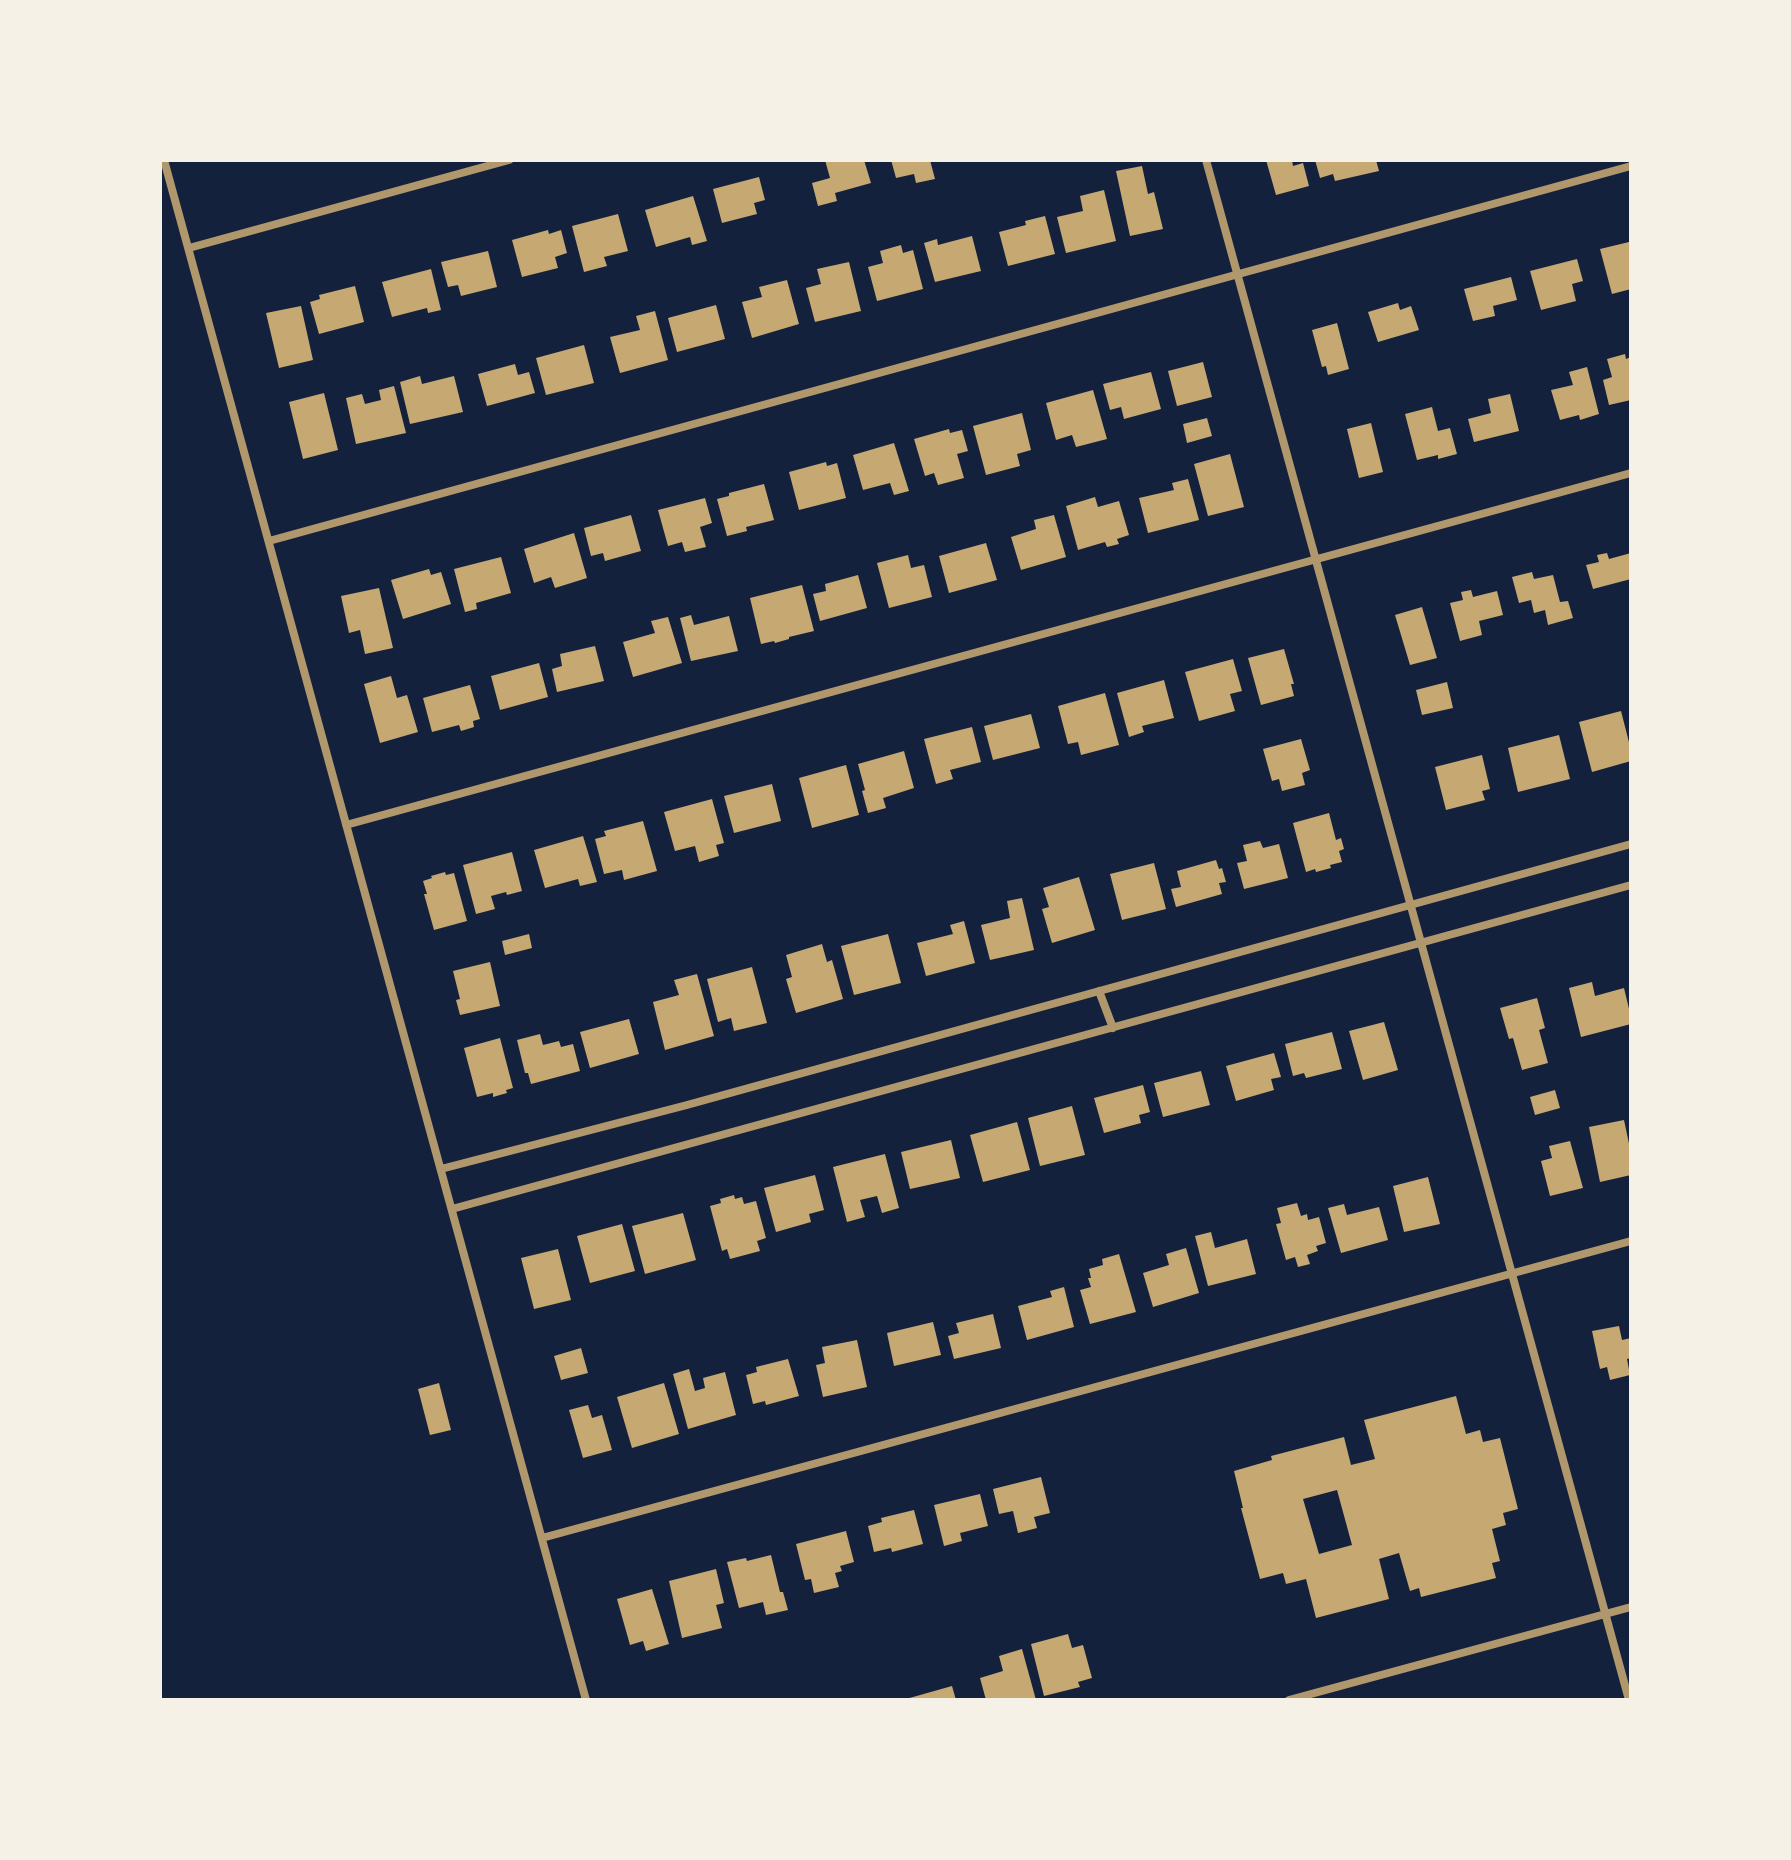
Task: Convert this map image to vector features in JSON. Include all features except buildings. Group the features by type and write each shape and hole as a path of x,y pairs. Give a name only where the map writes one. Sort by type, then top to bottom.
{"street":[{"path":"164,160 586,1700"},
{"path":"459,160 463,173"},
{"path":"189,248 509,160"},
{"path":"1206,160 1629,1700"},
{"path":"269,541 1631,166"},
{"path":"346,825 1631,473"},
{"path":"441,1169 687,1105 1631,844"},
{"path":"452,1209 1631,885"},
{"path":"1099,991 1113,1028"},
{"path":"542,1538 1631,1241"},
{"path":"1289,1700 1631,1607"}]}
